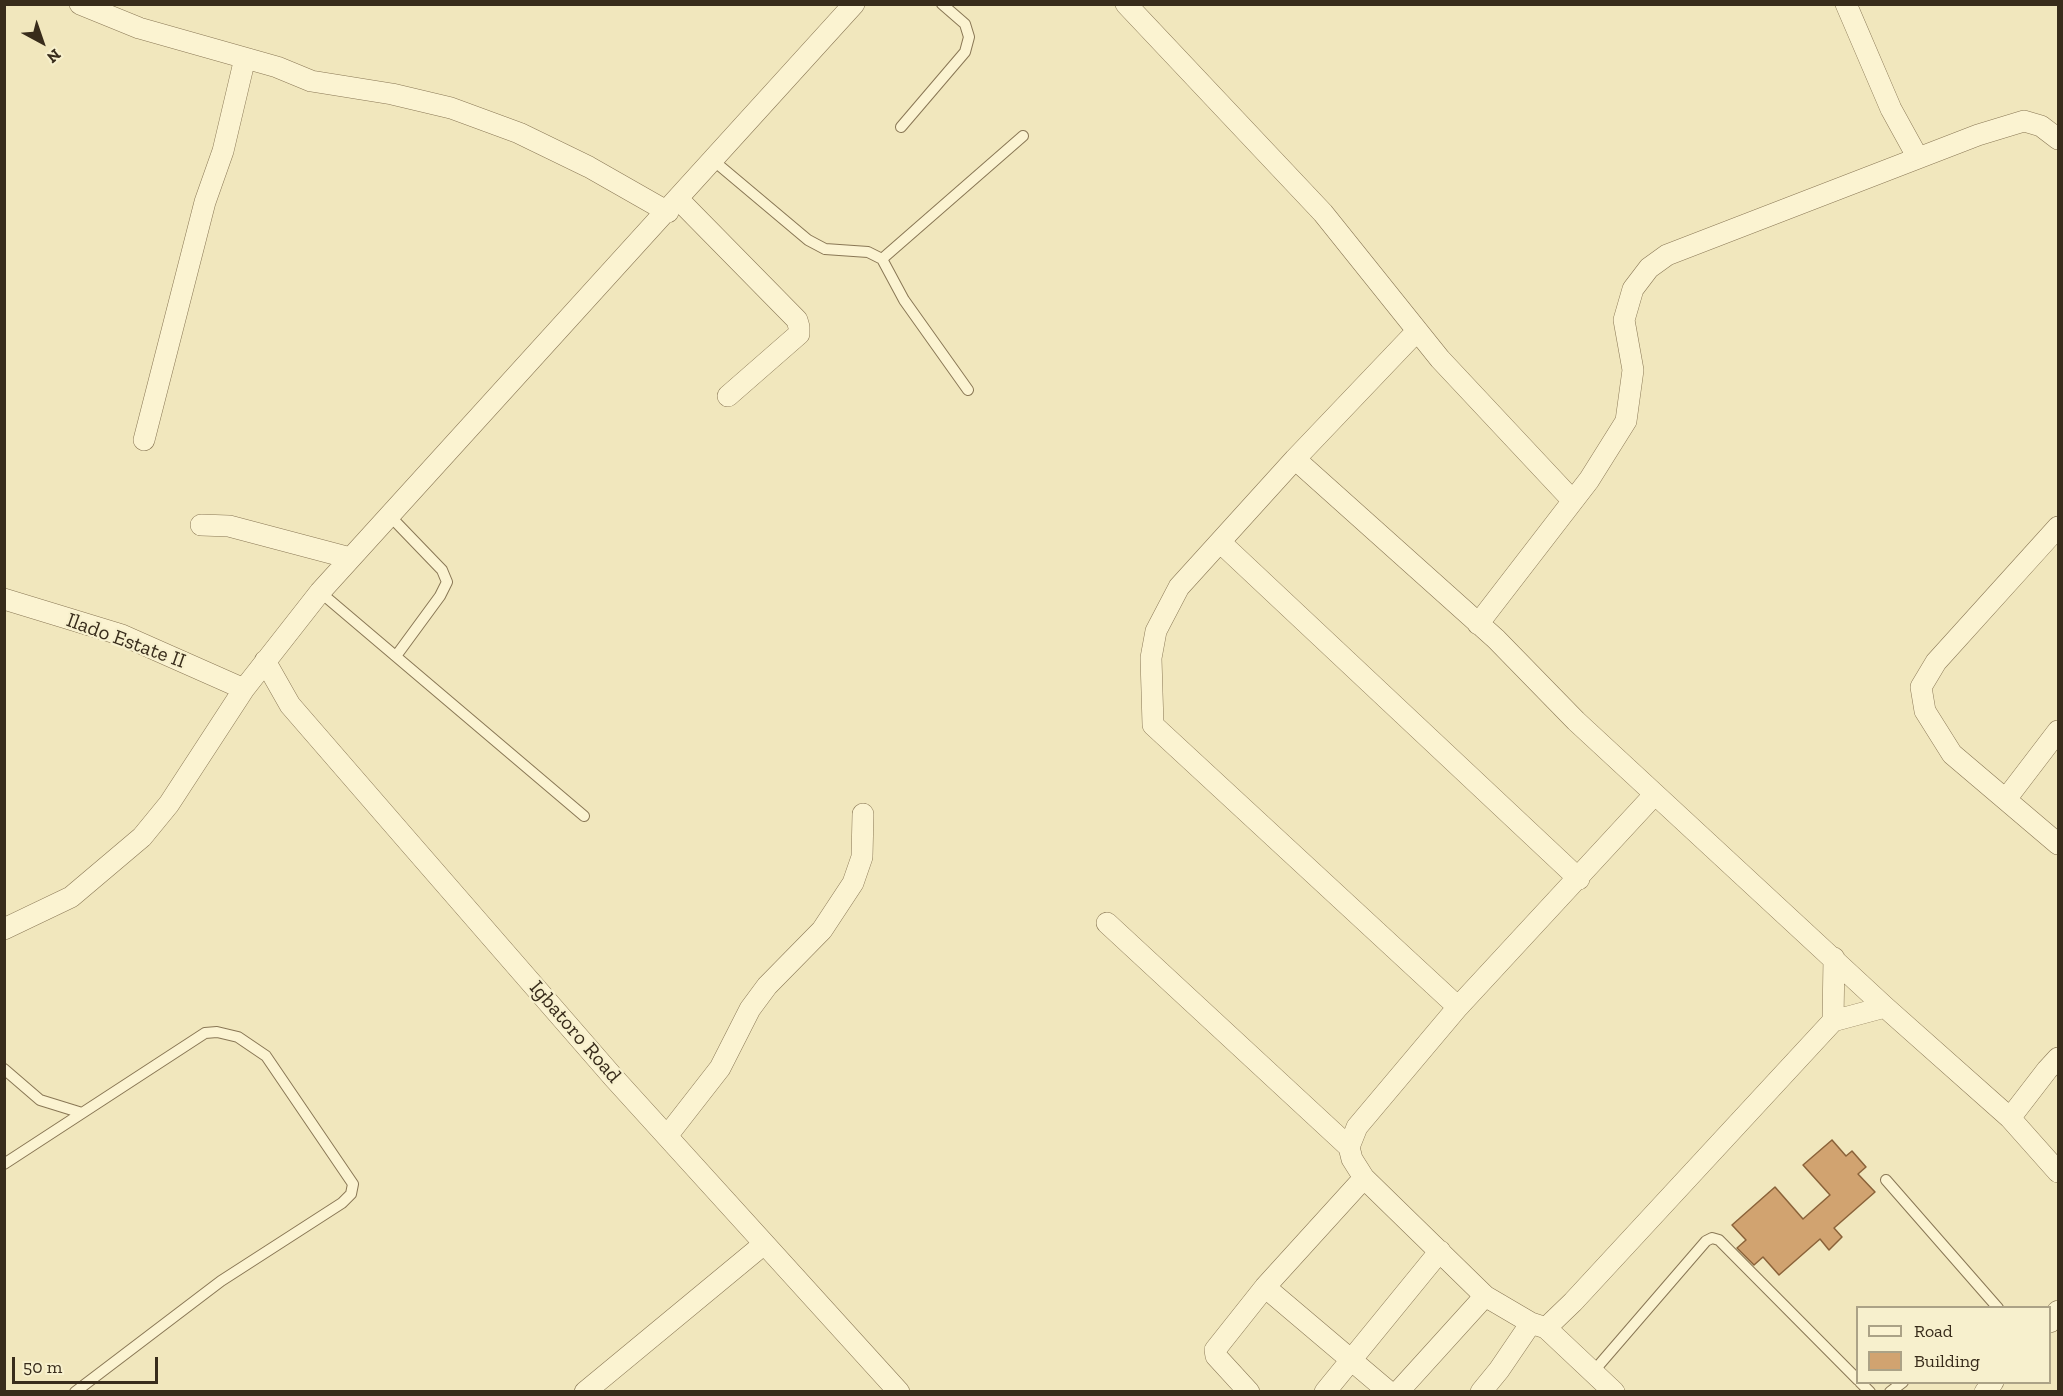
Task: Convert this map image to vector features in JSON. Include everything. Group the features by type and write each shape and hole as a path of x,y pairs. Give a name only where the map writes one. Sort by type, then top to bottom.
{"street":[{"path":"80,4 139,28 245,58 311,81 392,94 451,108 529,138 673,206 797,320 800,327 799,334 728,396"},
{"path":"4,929 71,897 142,837 169,804 244,688 320,592 714,161 854,4"},
{"path":"1126,4 1264,147 1323,213 1440,359 1573,501"},
{"path":"1846,4 1891,109 1918,158"},
{"path":"144,440 205,202 223,151 245,58"},
{"path":"1478,624 1573,501 1626,421 1633,370 1624,320 1633,289 1650,268 1667,255 1918,158 2024,121 2041,126 2058,139"},
{"path":"1417,331 1295,459 1179,587 1156,631 1151,658 1154,725 1458,1007"},
{"path":"1295,459 1478,624 1576,721 1885,1007 2010,1118 2058,1172"},
{"path":"201,525 229,526 350,558"},
{"path":"2058,527 1936,662 1921,687 1925,711 1952,754 2058,844"},
{"path":"1220,542 1579,879"},
{"name":"Ilado Estate II","path":"4,599 122,635 244,688"},
{"name":"Igbatoro Road","path":"265,661 290,705 667,1136 899,1392"},
{"path":"2006,800 2058,731"},
{"path":"1349,1147 1358,1127 1458,1007 1579,879 1655,794"},
{"path":"667,1136 720,1068 750,1009 767,986 822,930 853,883 862,857 862,814"},
{"path":"1107,923 1349,1147 1352,1159 1364,1178 1485,1296 1538,1326 1614,1392"},
{"path":"1833,1021 1834,958"},
{"path":"1480,1392 1538,1326 1573,1302 1833,1021 1885,1007"},
{"path":"2010,1118 2046,1070 2058,1058"},
{"path":"1249,1392 1216,1356 1215,1350 1265,1287 1364,1178"},
{"path":"585,1392 764,1244"},
{"path":"1325,1392 1440,1251"},
{"path":"1265,1287 1389,1392"},
{"path":"1398,1392 1485,1296"}],"lane":[{"path":"901,127 965,52 969,37 965,24 942,4"},
{"path":"882,259 1023,136"},
{"path":"714,161 808,240 825,249 868,252 882,259 904,300 968,390"},
{"path":"389,515 442,570 447,582 440,596 396,656"},
{"path":"320,592 584,816"},
{"path":"4,1164 205,1033 217,1032 238,1037 266,1056 353,1184 351,1194 342,1203 221,1281 75,1392"},
{"path":"4,1069 40,1100 82,1113"},
{"path":"1886,1180 1994,1306"},
{"path":"1593,1372 1706,1241 1713,1238 1719,1240 1856,1380"}],"building":[{"path":"1832,1140 1846,1156 1852,1151 1866,1167 1858,1174 1875,1192 1834,1228 1842,1237 1829,1250 1820,1239 1779,1275 1763,1257 1754,1265 1737,1248 1746,1240 1732,1225 1775,1187 1803,1219 1830,1195 1803,1165"}]}
